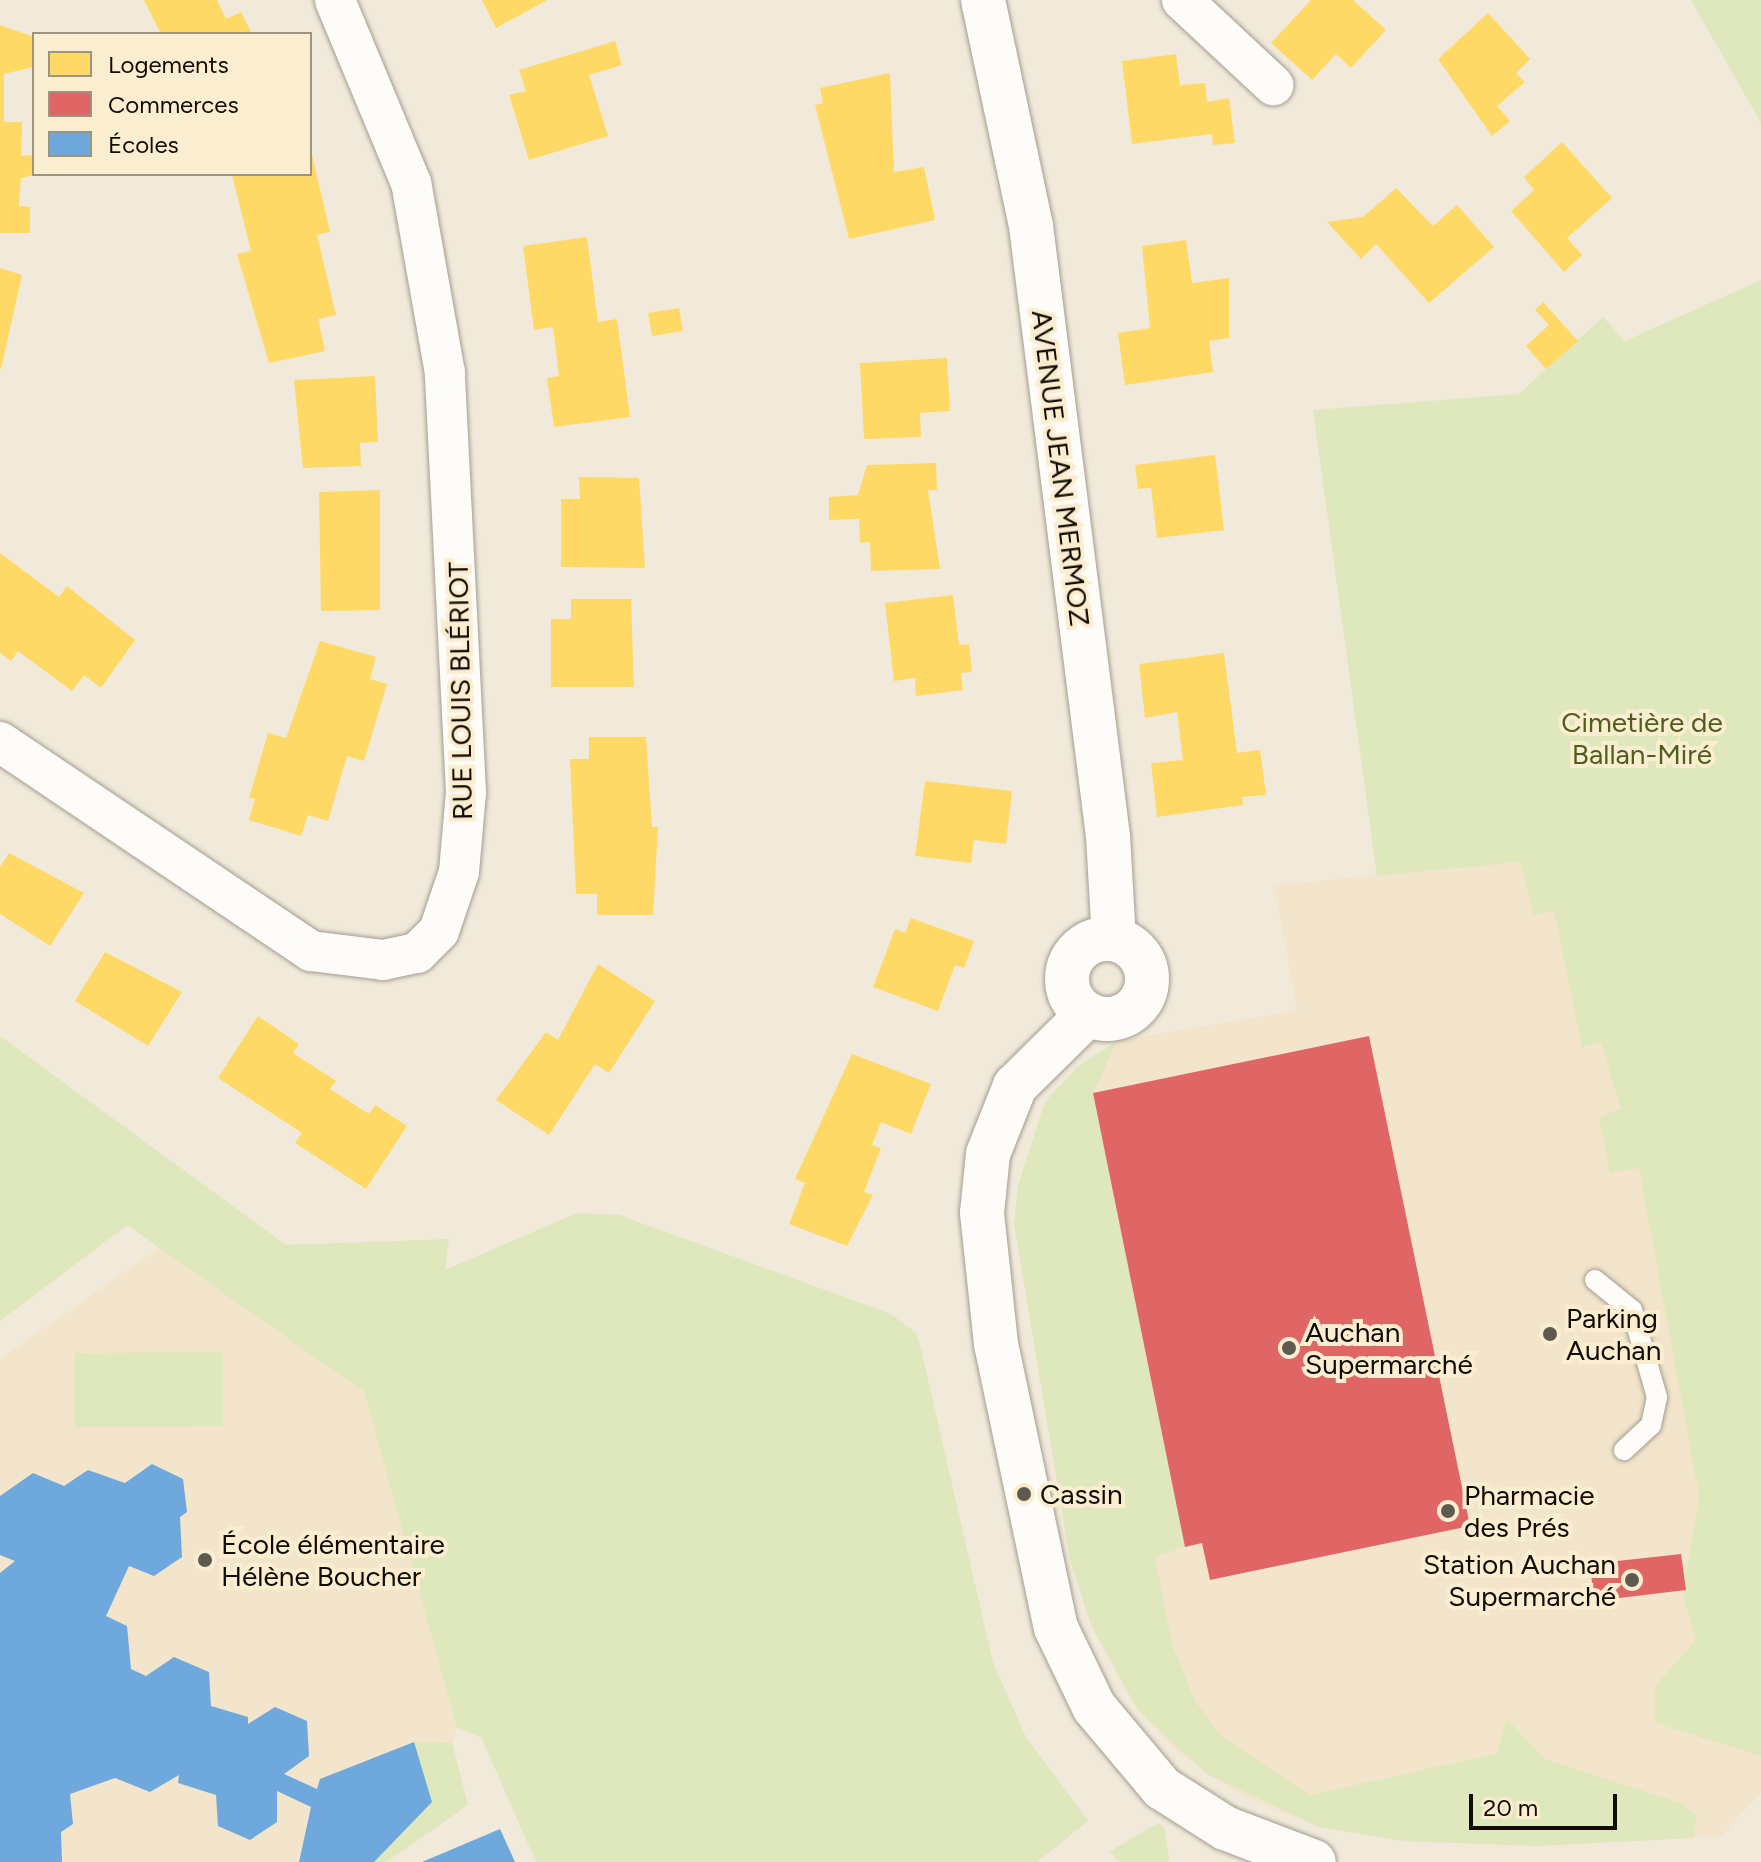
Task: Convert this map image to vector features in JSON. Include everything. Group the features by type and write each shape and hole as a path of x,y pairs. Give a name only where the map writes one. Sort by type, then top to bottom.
{"street":[{"name":"RUE LOUIS BLÉRIOT","path":"0,742 311,951 383,960 417,953 439,931 459,872 466,792 445,373 411,183 335,0"},
{"name":"AVENUE JEAN MERMOZ","path":"983,0 1031,226 1114,939"},
{"path":"1182,0 1273,85"},
{"path":"1114,939 1137,952 1146,988 1124,1015 1088,1014 1071,997 1068,972 1090,943 1114,939"},
{"path":"1088,1014 1015,1086 988,1154 982,1213 996,1344 1056,1628 1094,1707 1162,1788 1225,1828 1314,1862"}],"lane":[{"path":"1595,1280 1632,1310 1657,1397 1651,1425 1624,1450"}],"shaded area":[{"path":"1520,862 1573,904 1761,1641 1761,1793 1721,1836 1538,1846 1404,1841 1319,1827 1242,1796 1178,1753 1137,1709 1091,1625 1070,1560 1014,1224 1018,1186 1045,1102 1077,1067 1117,1041 1297,1010 1274,885"},
{"name":"École élémentaire Hélène Boucher","path":"163,1245 364,1392 457,1728 452,1743 468,1805 386,1862 0,1862 0,1359"}],"green space":[{"path":"1691,0 1761,0 1761,123"},
{"name":"Cimetière de Ballan-Miré","path":"1761,280 1761,1756 1655,1723 1655,1686 1696,1640 1683,1595 1699,1496 1639,1168 1610,1173 1599,1117 1621,1109 1601,1043 1582,1047 1554,910 1534,915 1520,862 1377,876 1313,410 1519,394 1603,317 1625,341"},
{"path":"0,1036 286,1245 449,1239 445,1270 577,1213 619,1215 891,1314 916,1333 921,1349 993,1663 1026,1737 1088,1821 1037,1862 536,1862 481,1737 457,1728 364,1392 127,1225 0,1321"},
{"path":"1117,1041 1093,1093 1185,1547 1155,1557 1172,1644 1195,1701 1222,1737 1310,1795 1498,1753 1506,1718 1544,1759 1681,1803 1697,1816 1693,1838 1538,1846 1404,1841 1319,1827 1207,1774 1137,1709 1091,1625 1070,1560 1014,1224 1018,1186 1045,1102 1077,1067"},
{"path":"223,1352 223,1426 74,1427 75,1353"},
{"path":"414,1742 452,1743 468,1805 386,1862 374,1862"},
{"path":"1158,1823 1165,1828 1169,1862 1120,1862 1109,1852"}],"building: Logements":[{"path":"144,0 217,0 226,19 241,12 251,32 160,32"},
{"path":"482,0 547,0 496,28"},
{"path":"1311,0 1353,0 1386,30 1351,68 1336,54 1312,80 1271,43"},
{"path":"1488,13 1530,59 1516,73 1525,82 1497,106 1510,121 1492,136 1438,59"},
{"path":"0,25 32,36 32,67 4,74 4,122 22,122 21,156 32,155 32,175 21,178 19,206 30,207 30,233 0,233"},
{"path":"615,41 622,65 589,75 608,136 529,160 509,95 526,91 519,70"},
{"path":"1176,54 1180,85 1205,83 1207,102 1229,98 1235,143 1213,145 1212,134 1132,144 1122,61"},
{"path":"890,73 894,172 924,167 935,220 849,239 815,105 823,103 820,88"},
{"path":"1562,142 1612,198 1567,238 1582,255 1564,272 1511,211 1534,190 1524,177"},
{"path":"312,154 330,232 317,235 336,315 318,319 325,351 269,363 237,254 251,251 232,176 312,176"},
{"path":"1396,188 1433,226 1457,205 1494,247 1429,303 1376,244 1361,259 1327,222 1363,217"},
{"path":"587,237 598,322 617,319 630,417 554,427 547,378 559,376 553,327 534,330 523,246"},
{"path":"1186,240 1192,283 1229,278 1229,338 1209,341 1213,372 1125,385 1118,333 1150,328 1142,246"},
{"path":"0,268 22,275 1,369 0,369"},
{"path":"1543,302 1578,341 1546,369 1526,346 1549,325 1535,310"},
{"path":"679,308 683,331 652,336 648,313"},
{"path":"947,358 950,411 920,413 921,437 864,439 860,363"},
{"path":"375,376 378,442 360,443 361,466 303,468 294,380"},
{"path":"1215,455 1224,530 1157,538 1151,488 1138,489 1135,465"},
{"path":"936,463 937,490 928,490 940,569 871,571 870,542 860,543 859,519 829,520 829,497 858,495 867,465"},
{"path":"579,477 639,478 645,568 561,567 561,499 580,499"},
{"path":"380,490 380,610 321,611 319,492"},
{"path":"0,553 59,597 67,586 135,640 101,688 84,675 72,691 18,651 11,661 0,653"},
{"path":"953,595 959,645 969,644 972,672 961,673 963,690 916,696 915,678 894,681 885,603"},
{"path":"571,599 631,599 634,687 551,687 551,619 571,619"},
{"path":"320,641 376,657 370,679 387,684 364,761 347,756 328,821 308,815 301,836 249,820 255,799 249,798 268,733 286,738"},
{"path":"1224,653 1237,753 1260,750 1266,795 1242,797 1243,805 1157,817 1151,763 1183,760 1177,712 1145,718 1139,664"},
{"path":"589,737 646,737 652,827 658,827 653,915 597,915 597,894 576,894 570,759 589,759"},
{"path":"925,781 1012,791 1006,844 974,840 971,863 915,856"},
{"path":"9,853 84,893 50,946 0,914 0,867"},
{"path":"911,918 974,941 964,968 955,965 938,1011 873,987 895,929 905,933"},
{"path":"105,952 182,992 148,1046 75,1001"},
{"path":"598,964 655,1001 609,1073 595,1064 549,1135 496,1100 546,1032 558,1040"},
{"path":"258,1016 299,1044 293,1053 336,1081 330,1089 369,1114 375,1105 407,1126 366,1189 295,1143 302,1133 218,1078"},
{"path":"852,1054 931,1084 911,1134 881,1122 872,1145 881,1148 864,1192 873,1195 847,1246 789,1224 805,1183 795,1179"}],"building: Commerces":[{"name":"Auchan Supermarché","path":"1369,1036 1470,1526 1210,1580 1202,1543 1185,1547 1093,1093"},
{"path":"1681,1554 1686,1590 1594,1601 1590,1564"}],"building: Écoles":[{"path":"152,1464 183,1479 187,1512 180,1517 182,1557 154,1576 129,1566 106,1616 127,1626 131,1669 146,1676 174,1657 209,1672 211,1706 248,1717 248,1724 275,1707 307,1721 309,1756 284,1774 317,1789 320,1779 414,1742 432,1802 374,1862 299,1862 311,1807 277,1791 277,1822 250,1840 218,1826 216,1795 178,1783 179,1775 150,1792 115,1778 70,1794 73,1824 61,1832 62,1862 0,1862 0,1573 15,1561 0,1555 0,1496 33,1473 64,1486 88,1470 125,1483"},
{"path":"500,1829 515,1862 422,1862"}],"place":[{"name":"Parking Auchan","path":"1550,1334"},
{"name":"Auchan Supermarché","path":"1289,1348"},
{"name":"Cassin","path":"1024,1494"},
{"name":"Pharmacie des Prés","path":"1448,1511"},
{"name":"École élémentaire Hélène Boucher","path":"205,1560"},
{"name":"Station Auchan Supermarché","path":"1632,1580"}]}
